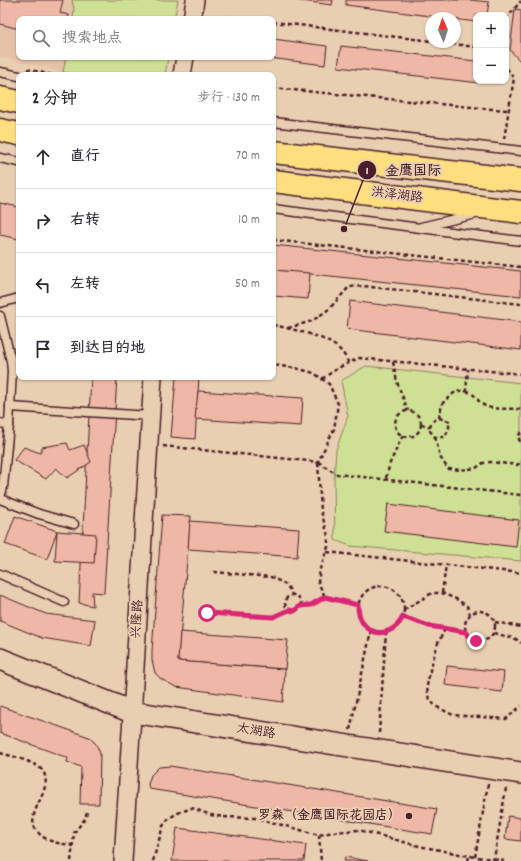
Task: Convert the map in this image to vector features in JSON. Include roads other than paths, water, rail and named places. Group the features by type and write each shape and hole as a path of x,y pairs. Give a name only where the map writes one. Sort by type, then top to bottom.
{"main road":[{"path":"0,98 16,101"},
{"path":"0,130 16,133"},
{"path":"276,152 521,180"},
{"name":"洪泽湖路","path":"276,181 521,212"}],"street":[{"path":"192,16 195,0"},
{"path":"182,72 184,60"},
{"name":"兴隆路","path":"123,861 153,380"},
{"name":"太湖路","path":"0,659 132,712 507,771"}],"lane":[{"path":"0,72 16,75"},
{"path":"276,122 521,151"},
{"path":"0,158 16,161"},
{"path":"276,209 521,241"},
{"path":"416,228 496,209"},
{"path":"0,303 16,299"},
{"path":"0,316 11,361 9,425 3,488 0,498 39,514 74,524"},
{"path":"10,407 150,416"},
{"path":"0,423 9,425"},
{"path":"0,574 64,602"}],"place":[{"name":"金鹰国际","path":"344,229"},
{"name":"罗森（金鹰国际花园店）","path":"409,816"}]}
